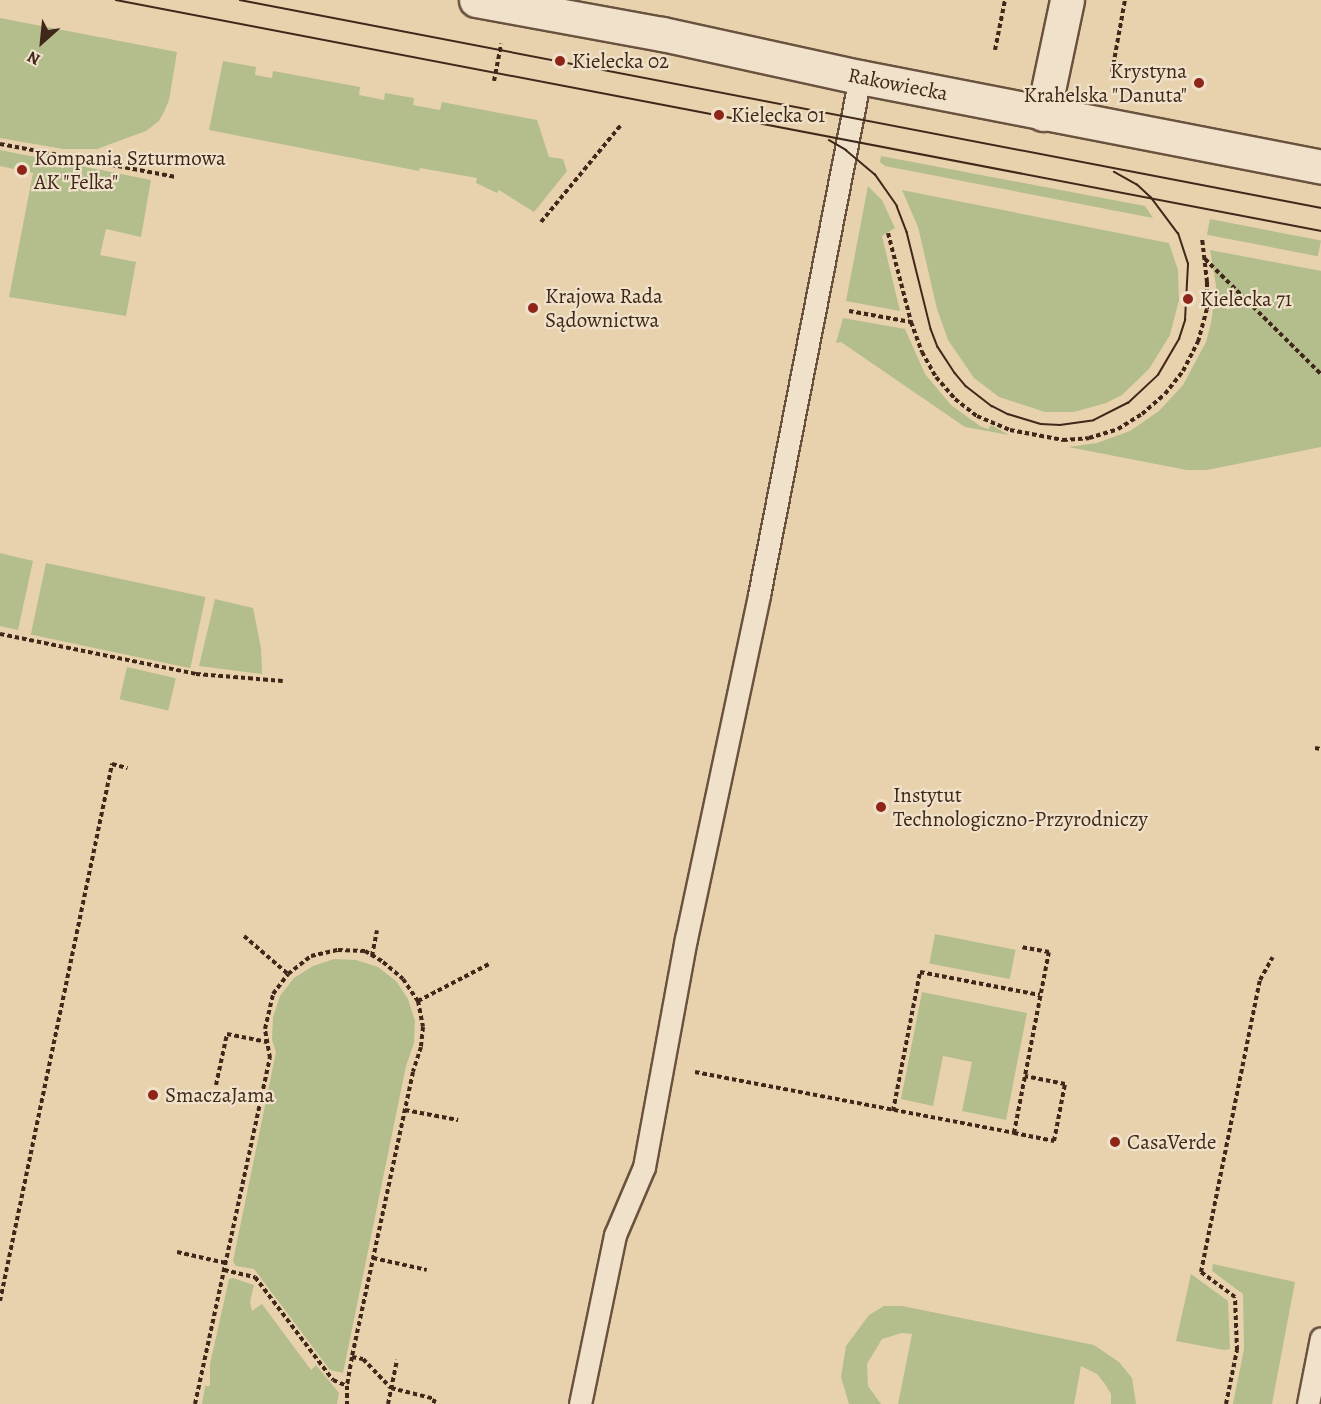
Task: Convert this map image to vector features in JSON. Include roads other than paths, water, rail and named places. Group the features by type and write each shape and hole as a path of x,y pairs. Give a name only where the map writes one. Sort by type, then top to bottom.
{"street":[{"name":"Rakowiecka","path":"476,0 662,34 1043,114 1321,167"},
{"path":"1043,114 1067,0"}],"lane":[{"path":"580,1404 615,1235 644,1167 686,939 759,595 860,77"},
{"path":"1308,1404 1321,1338"}],"tram line":[{"path":"116,0 1321,231"},
{"path":"240,0 1321,208"},
{"path":"829,140 846,150 875,174 897,206 907,232 931,329 938,347 955,373 966,386 992,406 1008,414 1041,424 1060,425 1094,420 1128,403 1158,375 1179,339 1185,320 1188,264 1178,234 1151,198 1137,185 1114,172"}],"place":[{"name":"Kielecka 02","path":"560,61"},
{"name":"Krystyna Krahelska \"Danuta\"","path":"1199,83"},
{"name":"Kielecka 01","path":"719,115"},
{"name":"Kompania Szturmowa AK \"Felka\"","path":"22,170"},
{"name":"Kielecka 71","path":"1188,299"},
{"name":"Krajowa Rada Sądownictwa","path":"533,308"},
{"name":"Instytut Technologiczno-Przyrodniczy","path":"881,807"},
{"name":"SmaczaJama","path":"153,1095"},
{"name":"CasaVerde","path":"1115,1142"}]}
